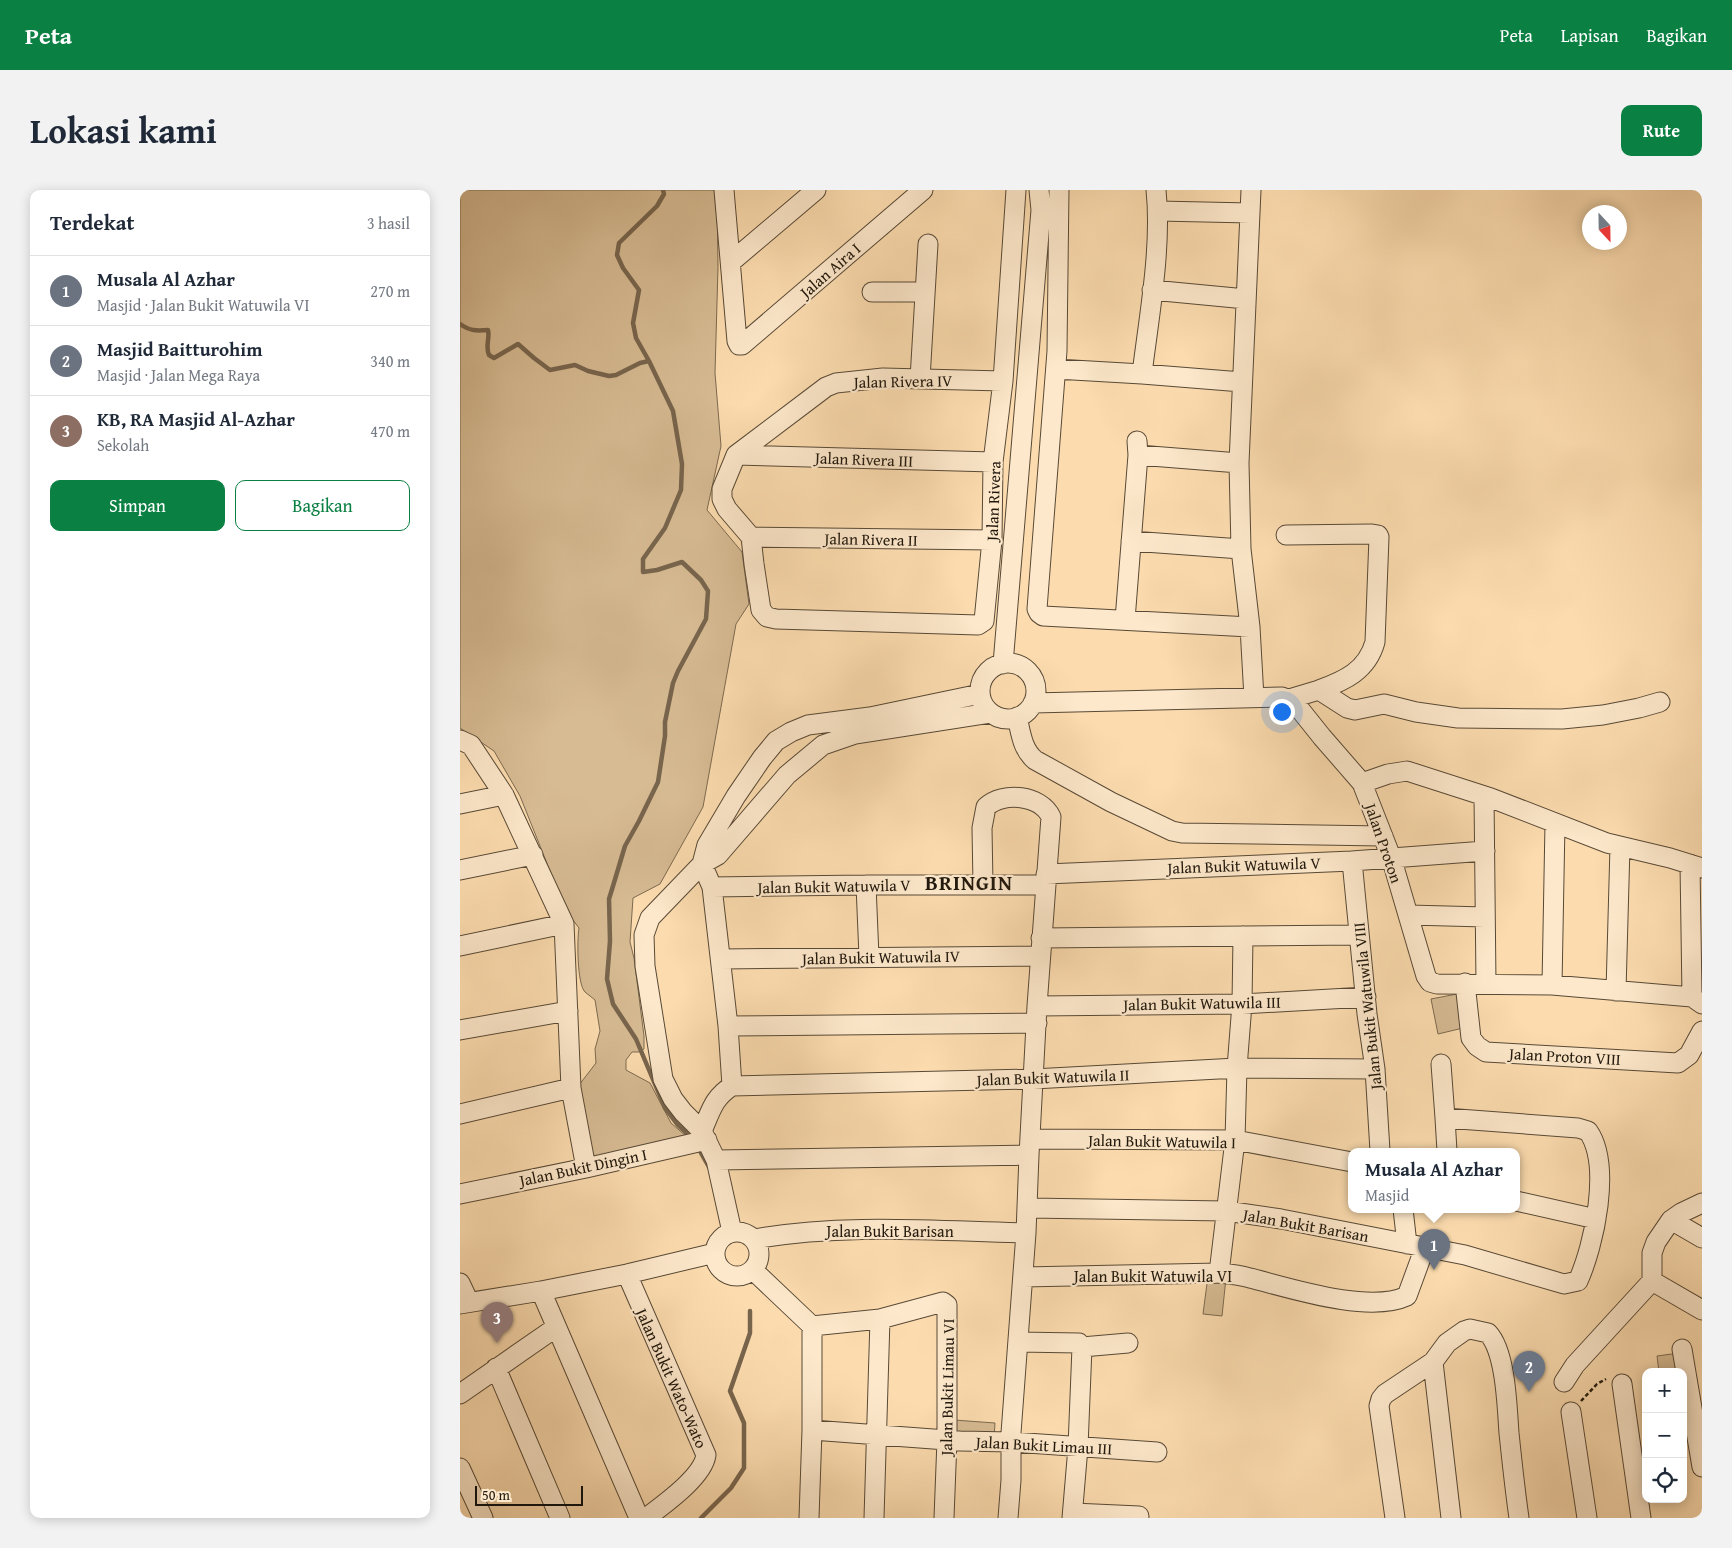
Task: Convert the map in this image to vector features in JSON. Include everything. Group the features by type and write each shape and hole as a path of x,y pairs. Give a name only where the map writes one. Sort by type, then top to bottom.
{"street":[{"path":"724,190 731,262"},
{"path":"731,262 816,190"},
{"name":"Jalan Aira I","path":"731,262 737,341 739,345 746,343 923,190"},
{"name":"Jalan Rivera","path":"751,537 762,610 767,617 776,619 978,624 984,621 992,540 993,462 1003,382 1016,190"},
{"path":"1003,664 1041,210 1039,190"},
{"path":"1059,190 1056,369 1037,609 1043,616 1250,627"},
{"path":"1142,374 1152,290 1158,211 1156,190"},
{"path":"1251,190 1239,463 1241,549 1250,627 1254,698"},
{"path":"1158,211 1250,213"},
{"path":"920,378 928,244"},
{"path":"1152,290 1246,299"},
{"path":"872,292 925,292"},
{"path":"1056,369 1242,382"},
{"name":"Jalan Rivera IV","path":"736,455 836,383 883,378 1003,382"},
{"path":"998,419 1024,419"},
{"path":"1125,620 1137,448 1239,463"},
{"path":"736,455 722,489 722,499 727,509 751,537"},
{"name":"Jalan Rivera III","path":"736,455 993,462"},
{"path":"1033,703 1078,709 1254,698 1289,698 1343,681 1367,661 1375,642 1379,537 1372,534 1286,535"},
{"name":"Jalan Rivera II","path":"751,537 992,540"},
{"path":"1131,541 1241,549"},
{"path":"1010,663 1023,668 1032,677 1035,690 1033,703 1029,709 1017,717 1003,718 990,712 985,707 980,694 980,686 988,671 1010,663"},
{"path":"1319,690 1347,708 1355,710 1384,704 1416,712 1468,718 1562,719 1603,715 1660,702"},
{"path":"704,1136 716,1099 732,1086 722,959 712,887 702,864 707,845 762,758 776,742 791,732 808,726 870,717 980,694"},
{"path":"1289,698 1362,783"},
{"path":"732,1232 716,1160 704,1136 673,1099 663,1079 645,966 644,935 650,918 702,864 718,854 787,775 823,745 856,734 990,712"},
{"path":"1017,717 1026,751 1035,760 1111,802 1172,831 1182,833 1383,836"},
{"path":"808,726 823,745"},
{"path":"465,743 504,794 564,924 571,1088 586,1168"},
{"name":"Jalan Proton","path":"1696,866 1607,843 1484,796 1406,771 1362,783 1391,857 1426,976 1430,982 1437,984 1552,985 1616,991 1697,994"},
{"path":"460,804 504,794"},
{"path":"1484,796 1486,984"},
{"path":"983,885 982,828 984,810 991,802 1014,798 1028,799 1043,806 1051,817 1041,947 1028,1208 1011,1442 1008,1518"},
{"path":"1552,985 1555,823"},
{"path":"1616,991 1620,846"},
{"name":"Jalan Bukit Watuwila V","path":"712,887 983,885 1046,879 1485,851"},
{"path":"460,870 533,855"},
{"name":"Jalan Bukit Watuwila VIII","path":"1352,860 1375,1069 1380,1148"},
{"path":"1696,866 1697,994"},
{"path":"866,885 869,958"},
{"path":"1409,915 1486,917"},
{"path":"460,946 564,924"},
{"name":"Jalan Bukit Watuwila IV","path":"722,959 869,958 1243,936 1359,935"},
{"path":"1220,1273 1235,1140 1237,1068 1242,1004 1243,936"},
{"name":"Jalan Proton VIII","path":"1465,983 1471,1038 1476,1046 1486,1052 1678,1064 1689,1055 1702,1031"},
{"name":"Jalan Bukit Watuwila III","path":"728,1026 1037,1014 1366,997"},
{"path":"460,1030 568,1011"},
{"path":"1441,1064 1447,1148"},
{"name":"Jalan Bukit Watuwila II","path":"732,1086 1033,1079 1237,1068 1375,1069"},
{"path":"460,1114 571,1088"},
{"path":"1445,1118 1586,1129 1590,1133 1600,1166 1596,1219 1520,1202"},
{"name":"Jalan Bukit Dingin I","path":"460,1194 586,1168 704,1136"},
{"name":"Jalan Bukit Watuwila I","path":"716,1160 1235,1140 1348,1161"},
{"path":"1564,1382 1576,1365 1652,1281 1652,1254 1656,1242 1671,1220 1702,1203"},
{"name":"Jalan Bukit Barisan","path":"1028,1208 1226,1210 1465,1254 1564,1284 1578,1281 1589,1254 1596,1219"},
{"path":"1404,1213 1416,1246"},
{"path":"1671,1220 1702,1238"},
{"name":"Jalan Bukit Barisan","path":"754,1239 791,1232 891,1230 1026,1233"},
{"path":"732,1232 748,1234 759,1246 760,1254 758,1263 753,1270 737,1276 728,1274 721,1269 716,1262 715,1254 720,1240 732,1232"},
{"name":"Jalan Bukit Watuwila VI","path":"1023,1277 1220,1273 1247,1277 1342,1300 1391,1301 1407,1296 1416,1246"},
{"path":"460,1284 464,1303 541,1291 715,1254"},
{"path":"753,1270 812,1326 812,1430 809,1518"},
{"name":"Jalan Bukit Wato-Wato","path":"627,1274 706,1455 702,1466 676,1496 646,1518"},
{"path":"1652,1281 1702,1310"},
{"path":"541,1291 555,1328 639,1518"},
{"name":"Jalan Bukit Limau VI","path":"812,1326 880,1319 943,1302 948,1305 947,1440 944,1518"},
{"path":"874,1518 880,1319"},
{"path":"460,1394 555,1328"},
{"path":"1395,1518 1379,1406 1381,1399 1385,1394 1433,1362 1447,1343 1470,1329 1488,1333 1492,1337 1500,1357 1518,1518"},
{"path":"1018,1342 1079,1343 1082,1347 1073,1515 1139,1516"},
{"path":"1082,1347 1128,1343"},
{"path":"1682,1349 1694,1382 1702,1467"},
{"path":"1433,1362 1451,1518"},
{"path":"496,1368 560,1518"},
{"path":"1622,1384 1642,1518"},
{"path":"1572,1412 1587,1518"},
{"name":"Jalan Bukit Limau III","path":"812,1430 1157,1452"},
{"path":"460,1468 482,1518"}],"path":[{"path":"1572,1412 1597,1384 1608,1378 1615,1377 1622,1384"}],"shaded area":[{"path":"460,190 717,190 718,267 715,373 721,446 707,510 742,552 749,604 736,624 703,807 660,884 633,898 630,942 634,958 644,1049 639,1052 632,1052 626,1060 626,1070 650,1083 671,1123 686,1136 593,1159 579,1085 596,1063 595,1049 600,1031 595,1000 585,992 580,980 579,928 566,911 520,796 494,751 460,728"},
{"path":"1457,994 1463,1028 1438,1034 1431,999"},
{"path":"1208,1276 1226,1278 1222,1316 1203,1314"},
{"path":"1679,1353 1681,1368 1658,1368 1657,1356"},
{"path":"954,1420 995,1423 994,1438 953,1435"}],"waterway":[{"path":"663,190 664,194 657,206 619,243 617,255 623,268 639,290 633,323 636,338 673,411 682,464 681,490 665,528 643,559 643,572 657,570 682,562 701,580 708,591 706,619 673,683 665,722 665,736 658,782 625,846 609,899 610,941 607,979 613,1004 636,1039 665,1108 677,1124 691,1137"},
{"path":"460,324 473,330 488,330 488,352 494,358 518,344 550,370 575,365 588,371 609,376 616,375 640,363 649,361"},
{"path":"701,1153 709,1167"},
{"path":"701,1518 731,1488 744,1468 744,1423 730,1391 750,1333 750,1311"}],"place":[{"name":"Musala Al Azhar","path":"1434,1270"},
{"name":"KB, RA Masjid Al-Azhar","path":"497,1343"},
{"name":"Masjid Baitturohim","path":"1529,1392"}],"district":[{"name":"BRINGIN","path":"969,882"}]}
